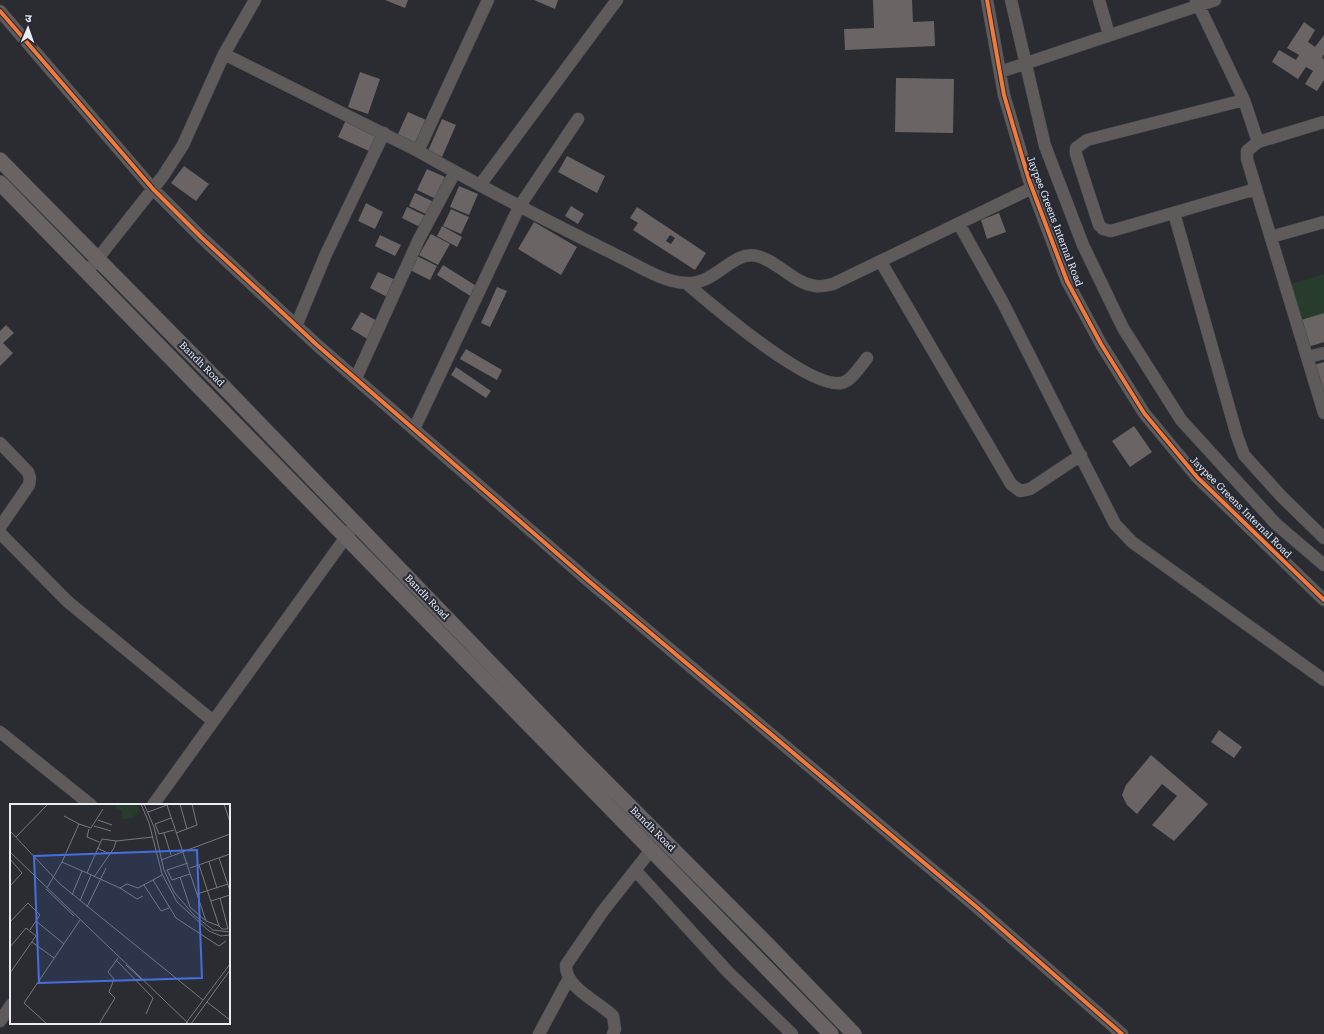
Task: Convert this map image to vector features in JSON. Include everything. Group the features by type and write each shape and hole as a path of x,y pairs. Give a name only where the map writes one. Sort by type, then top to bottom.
{"main road":[{"name":"Bandh Road","path":"0,160 356,523 574,750 766,943 854,1034"},
{"name":"Bandh Road","path":"0,183 830,1034"}],"street":[{"path":"87,272 153,189 183,145 224,54 255,0"},
{"path":"418,151 488,0"},
{"name":"Jaypee Greens Internal Road","path":"987,0 1004,95 1032,188 1067,281 1101,344 1144,414 1197,477 1324,600"},
{"name":"Jaypee Greens Internal Road","path":"1011,0 1045,146 1083,244 1123,328 1181,420 1276,524 1324,565"},
{"path":"1099,0 1109,35"},
{"path":"1000,72 1026,65 1197,3 1214,0"},
{"path":"480,185 613,1"},
{"path":"1197,3 1244,100 1258,142"},
{"path":"0,11 153,189 201,238 296,326 591,583 979,909 1122,1034"},
{"path":"224,54 384,133 519,207 665,278 686,283 701,282 717,274 730,262 744,255 757,256 802,282 816,286 833,284 1032,188"},
{"path":"1244,100 1087,140 1076,148 1076,154 1099,225 1103,229 1111,231 1120,230 1256,189"},
{"path":"414,429 519,207 578,119"},
{"path":"1324,122 1258,142 1247,151 1247,159 1324,413"},
{"path":"296,326 326,254 384,133"},
{"path":"356,378 419,239 455,172"},
{"path":"1174,213 1237,436 1244,455 1281,496 1324,538"},
{"path":"1270,237 1324,222"},
{"path":"958,224 1003,303 1115,524 1132,542 1324,680"},
{"path":"881,262 1011,484 1020,491 1030,489 1080,456"},
{"path":"686,283 776,355 824,381 841,384 847,380 867,358"},
{"path":"1308,357 1324,353"},
{"path":"0,443 28,472 30,478 26,490 0,527"},
{"path":"154,804 345,536 356,523"},
{"path":"0,533 67,601 213,721"},
{"path":"0,732 90,804"},
{"path":"613,1034 615,1025 612,1016 569,978 566,971 569,958 651,850"},
{"path":"635,870 728,972 792,1034"},
{"path":"539,1034 569,978"},
{"path":"0,1021 10,1006"}],"green space":[{"path":"1324,274 1324,313 1301,320 1291,284"}],"building":[{"path":"385,0 408,0 405,8"},
{"path":"534,0 558,0 555,9"},
{"path":"873,0 912,0 913,22 934,21 935,46 845,50 844,29 874,28"},
{"path":"1304,22 1315,30 1308,42 1315,47 1324,35 1324,54 1322,58 1324,59 1324,80 1317,91 1305,84 1313,71 1306,67 1298,79 1272,62 1279,50 1296,60 1299,55 1287,48"},
{"path":"360,72 380,79 368,114 348,107"},
{"path":"896,78 954,79 953,133 895,132"},
{"path":"408,112 426,120 415,144 397,136"},
{"path":"442,119 456,125 442,157 428,151"},
{"path":"346,120 379,135 371,152 338,137"},
{"path":"567,156 605,176 597,193 558,172"},
{"path":"184,166 209,184 196,201 171,183"},
{"path":"427,169 445,177 436,199 417,190"},
{"path":"459,186 478,194 469,215 450,207"},
{"path":"415,193 434,202 428,215 409,206"},
{"path":"366,203 383,212 375,229 358,221"},
{"path":"571,206 584,214 578,224 565,216"},
{"path":"407,207 428,217 422,228 402,218"},
{"path":"637,207 706,253 695,270 633,230 638,223 630,218","holes":["670,235 675,238 671,244 666,241"]},
{"path":"451,209 469,217 461,234 443,226"},
{"path":"999,213 1006,232 987,239 981,220"},
{"path":"534,222 577,247 561,275 518,249"},
{"path":"442,226 462,237 457,247 437,236"},
{"path":"431,234 450,244 438,265 419,255"},
{"path":"380,235 401,245 395,256 375,246"},
{"path":"417,256 437,266 430,280 410,270"},
{"path":"443,265 478,287 472,297 437,275"},
{"path":"378,272 398,281 389,298 370,288"},
{"path":"497,287 507,291 490,327 481,323"},
{"path":"361,312 379,322 369,340 351,329"},
{"path":"1324,313 1324,342 1308,347 1301,320"},
{"path":"6,325 14,333 3,343 13,353 0,366 0,331"},
{"path":"466,349 502,370 497,380 460,359"},
{"path":"1324,362 1324,398 1314,365"},
{"path":"456,367 491,391 486,398 451,375"},
{"path":"1134,426 1152,452 1130,467 1112,441"},
{"path":"1219,730 1242,747 1234,758 1211,742"},
{"path":"1151,755 1208,804 1174,841 1152,825 1177,796 1162,784 1137,814 1127,805 1122,795 1126,785"}],"cycle path":[{"path":"987,0 1004,95 1029,180 1067,281 1101,344 1144,413 1197,477 1324,600"},
{"path":"0,11 153,189 201,237 317,345 591,583 979,909 1122,1034"}]}
